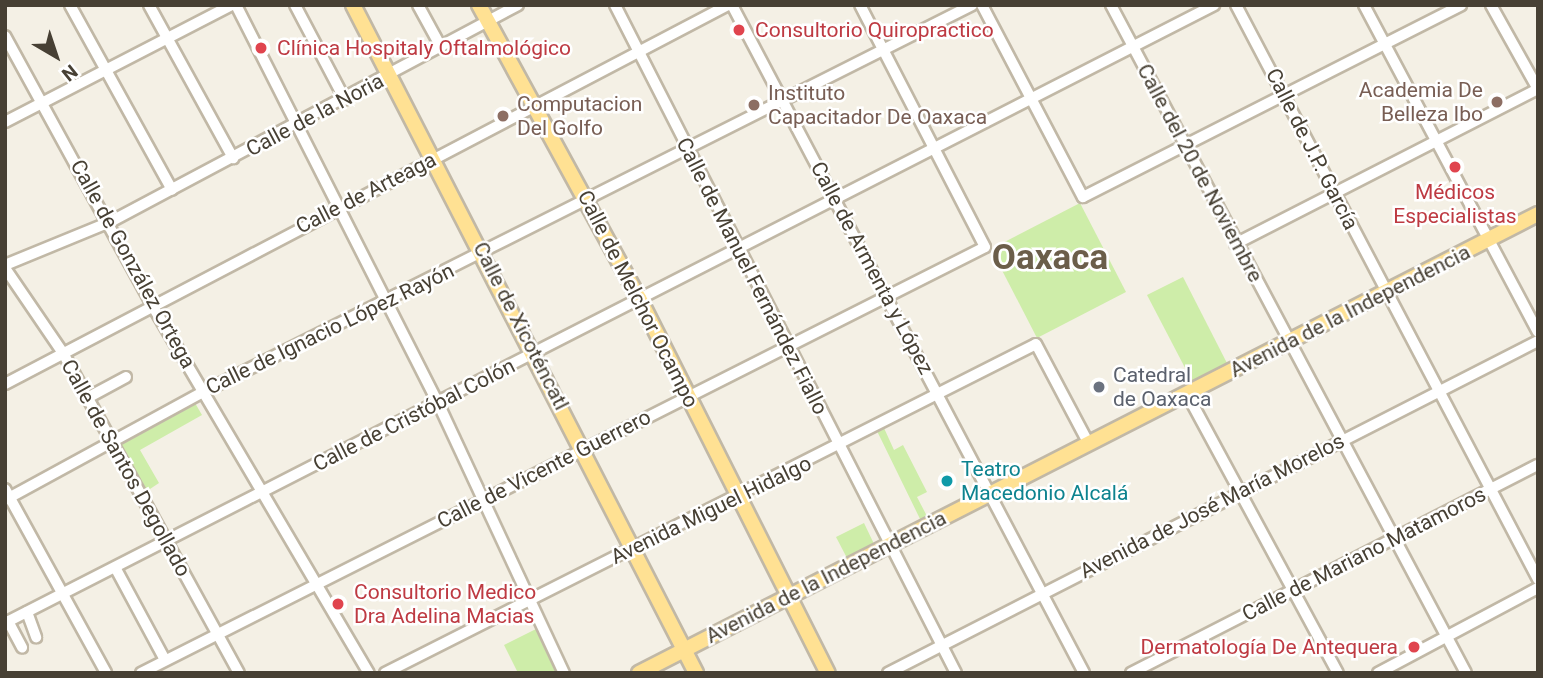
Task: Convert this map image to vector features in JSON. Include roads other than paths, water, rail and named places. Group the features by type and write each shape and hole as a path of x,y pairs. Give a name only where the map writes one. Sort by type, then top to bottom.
{"main road":[{"name":"Calle de Xicoténcatl","path":"353,5 535,352 696,673"},
{"name":"Calle de Melchor Ocampo","path":"479,5 639,298 828,673"},
{"name":"Avenida de la Independencia","path":"639,673 1388,293 1538,214"}],"street":[{"path":"70,5 172,190"},
{"path":"149,5 233,158"},
{"path":"5,122 234,5 384,302 438,402 564,673"},
{"path":"295,5 345,100"},
{"path":"418,5 441,47"},
{"name":"Calle de la Noria","path":"5,267 110,222 345,100 518,5"},
{"name":"Calle de Manuel Fernández Fiallo","path":"615,5 837,447 956,673"},
{"name":"Calle de Arteaga","path":"5,384 336,208 433,160 532,103 730,5"},
{"name":"Calle de Armenta y López","path":"730,5 836,198 1084,673"},
{"path":"860,5 933,148"},
{"name":"Calle de Ignacio López Rayón","path":"7,496 203,392 484,253 687,146 884,51 972,5"},
{"path":"982,5 1083,197 1461,5"},
{"name":"Calle del 20 de Noviembre","path":"1111,5 1235,244 1466,673"},
{"name":"Calle de Cristóbal Colón","path":"6,622 116,569 736,247 1214,5"},
{"name":"Calle de J.P. García","path":"1236,5 1285,93 1335,197 1538,579"},
{"path":"1363,5 1435,144 1538,332"},
{"path":"1235,244 1335,197 1538,89 1491,5"},
{"name":"Calle de González Ortega","path":"5,36 110,222 152,305 369,673"},
{"name":"Calle de Vicente Guerrero","path":"141,673 985,247 933,148"},
{"name":"Calle de Santos Degollado","path":"5,267 63,352 89,397 239,673"},
{"name":"Avenida de José María Morelos","path":"888,673 1240,489 1538,341"},
{"name":"Avenida Miguel Hidalgo","path":"385,673 837,447 1036,344 1089,444"},
{"path":"89,397 125,377"},
{"path":"1187,394 1338,673"},
{"name":"Calle de Mariano Matamoros","path":"1131,673 1538,466"},
{"path":"7,496 106,673"},
{"path":"116,569 165,660"},
{"path":"1378,673 1538,588"},
{"path":"27,612 36,637"},
{"path":"6,622 22,647"}],"place":[{"name":"Consultorio Quiropractico","path":"739,30"},
{"name":"Clínica Hospitaly Oftalmológico","path":"261,48"},
{"name":"Academia De Belleza Ibo","path":"1497,102"},
{"name":"Instituto Capacitador De Oaxaca","path":"754,105"},
{"name":"Computacion Del Golfo","path":"503,116"},
{"name":"Médicos Especialistas","path":"1455,167"},
{"name":"Catedral de Oaxaca","path":"1099,387"},
{"name":"Teatro Macedonio Alcalá","path":"947,481"},
{"name":"Consultorio Medico Dra Adelina Macias","path":"338,604"},
{"name":"Dermatología De Antequera","path":"1414,647"}],"district":[{"name":"Oaxaca","path":"1050,258"}]}
